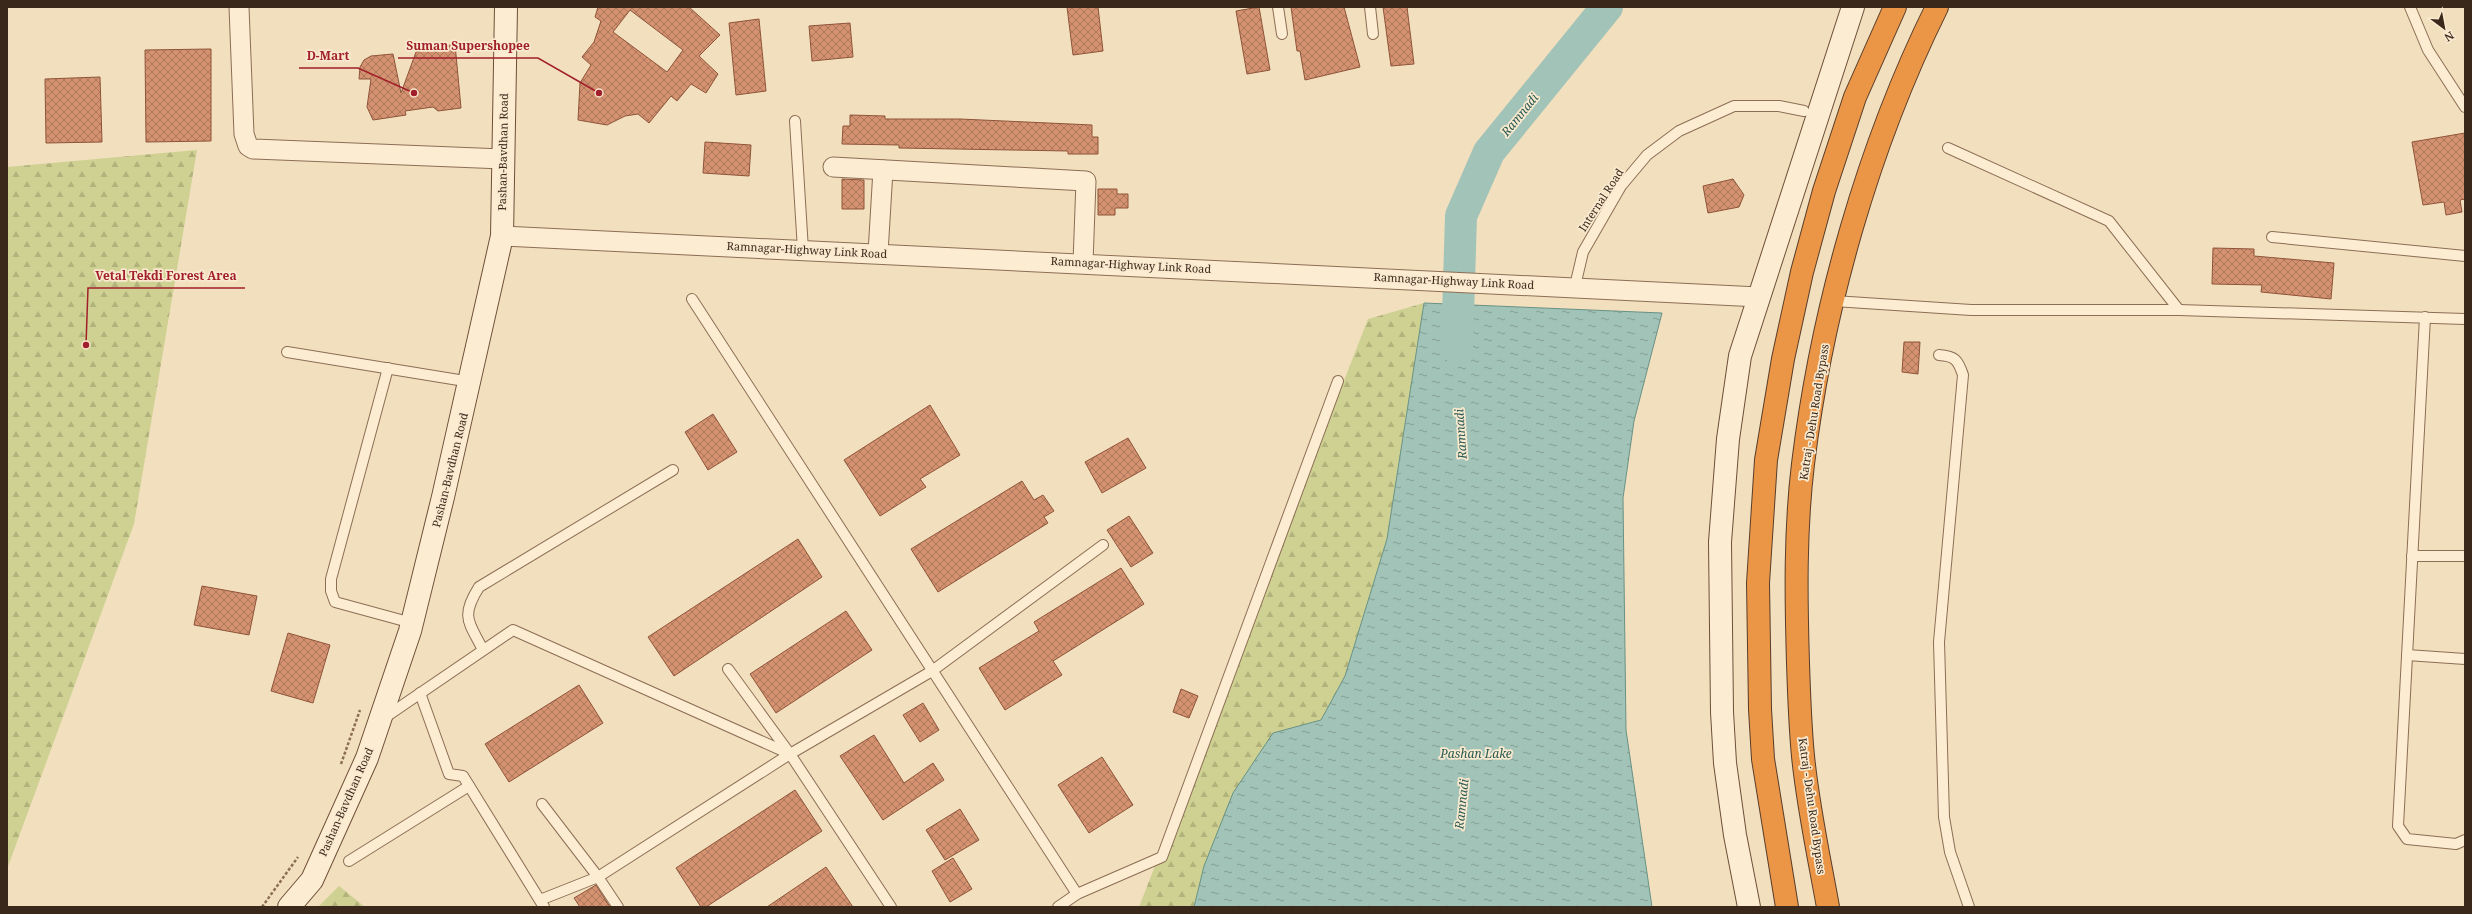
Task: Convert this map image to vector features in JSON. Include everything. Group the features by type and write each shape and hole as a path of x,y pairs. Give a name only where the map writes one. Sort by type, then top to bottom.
{"highway":[{"path":"1787,907 1765,775 1760,709 1758,583 1766,460 1783,359 1802,272 1824,191 1855,97 1895,7"},
{"name":"Katraj - Dehu Road Bypass","path":"1828,907 1803,755 1796,584 1803,464 1819,366 1834,301 1860,202 1890,110 1937,7"}],"main road":[{"name":"Pashan-Bavdhan Road","path":"289,907 312,880 367,758 380,721 412,623 471,382 502,236 506,7"},
{"path":"1749,907 1735,835 1725,763 1722,712 1720,542 1728,439 1740,356 1853,7"}],"street":[{"path":"239,7 244,134 248,146 253,149 503,159"},
{"path":"833,167 1086,181 1083,263"},
{"path":"878,253 883,170"},
{"name":"Ramnagar-Highway Link Road","path":"502,236 1575,286 1759,297"}],"lane":[{"path":"1278,7 1282,34"},
{"path":"1370,7 1373,34"},
{"path":"2410,7 2428,50 2465,107"},
{"name":"Internal Road","path":"1575,286 1583,252 1621,186 1647,155 1679,130 1734,106 1779,106 1804,111"},
{"path":"795,121 803,250"},
{"path":"1948,148 2109,221 2179,310"},
{"path":"2272,237 2465,256"},
{"path":"692,299 1077,894"},
{"path":"1834,301 1971,310 2179,310 2465,319"},
{"path":"2425,317 2398,826 2407,838 2456,844 2465,840"},
{"path":"287,352 471,382"},
{"path":"1939,355 1951,356 1958,360 1963,375 1939,642 1944,817 1950,852 1969,907"},
{"path":"388,368 331,579 331,591 336,602 412,623"},
{"path":"1058,907 1077,894 1162,856 1338,381"},
{"path":"483,650 467,618 469,603 479,587 673,470"},
{"path":"420,693 449,774 463,776 542,904 598,877 790,754 932,671 1104,545"},
{"path":"2412,556 2465,556"},
{"path":"380,721 512,630 790,754"},
{"path":"2407,655 2465,659"},
{"path":"728,668 790,754 888,906"},
{"path":"349,861 469,786"},
{"path":"542,804 598,877 618,907"}],"path":[{"path":"339,769 361,707"},
{"path":"262,907 301,852"}],"green space":[{"path":"197,150 134,524 7,869 7,167"},
{"path":"1424,303 1387,539 1345,676 1321,720 1273,733 1204,866 1194,907 1139,907 1368,319"},
{"path":"339,886 365,907 318,907"}],"water":[{"name":"Pashan Lake","path":"1424,303 1662,313 1634,421 1623,498 1626,730 1652,907 1194,907 1204,866 1233,793 1273,733 1321,720 1345,676 1387,539"}],"building":[{"path":"598,7 689,7 720,35 699,56 718,74 706,93 691,84 677,101 671,96 649,123 638,114 625,116 607,125 578,120 580,83 591,65 582,57 594,42 601,21 595,17","holes":["630,10 683,50 667,72 613,32"]},
{"path":"1067,7 1098,7 1103,51 1073,55"},
{"path":"1259,7 1270,70 1247,74 1236,11"},
{"path":"1291,7 1344,7 1360,67 1305,80 1300,51 1297,51"},
{"path":"1383,7 1407,7 1414,64 1391,66"},
{"path":"759,19 766,91 736,95 729,23"},
{"path":"850,23 853,57 812,61 809,26"},
{"path":"455,44 461,108 438,111 433,107 405,111 406,115 373,120 367,107 371,79 359,79 360,67 364,60 371,56 393,54 401,93 416,52"},
{"path":"211,49 211,141 146,142 145,50"},
{"path":"100,77 102,142 46,143 45,79"},
{"path":"850,115 885,116 885,119 960,119 1092,125 1092,137 1098,137 1098,154 1068,154 1068,151 899,148 899,145 842,144 843,126 850,126"},
{"path":"2465,133 2465,199 2460,200 2462,212 2446,215 2444,202 2423,205 2412,142"},
{"path":"705,142 751,145 749,176 703,173"},
{"path":"842,179 864,180 864,209 842,209"},
{"path":"1733,179 1744,195 1739,207 1708,213 1703,186"},
{"path":"1098,189 1117,189 1117,194 1128,194 1128,208 1115,208 1115,215 1098,215"},
{"path":"2213,248 2254,249 2254,256 2334,263 2331,299 2261,292 2262,285 2212,284"},
{"path":"1904,342 1920,342 1918,374 1902,372"},
{"path":"930,405 960,455 920,479 926,487 880,516 844,460"},
{"path":"713,414 737,452 708,470 685,432"},
{"path":"1128,438 1146,468 1102,493 1085,462"},
{"path":"1022,481 1034,500 1043,495 1054,511 1044,517 1048,523 938,592 911,549"},
{"path":"1129,516 1153,553 1131,567 1107,530"},
{"path":"798,539 822,577 674,676 648,637"},
{"path":"1121,568 1144,604 1053,661 1062,675 1005,710 979,668 1039,631 1034,622"},
{"path":"202,586 257,596 249,635 194,625"},
{"path":"846,611 872,650 776,713 750,674"},
{"path":"288,633 330,645 313,703 271,691"},
{"path":"579,685 603,723 509,782 485,744"},
{"path":"1181,689 1198,696 1189,718 1173,712"},
{"path":"923,703 939,730 920,742 903,715"},
{"path":"874,735 904,783 933,763 944,780 883,820 840,756"},
{"path":"1102,757 1133,805 1089,833 1058,785"},
{"path":"795,790 822,831 706,907 701,907 676,868"},
{"path":"960,809 979,840 945,860 926,830"},
{"path":"953,858 972,889 950,902 932,871"},
{"path":"826,867 853,907 767,907"},
{"path":"596,885 610,907 580,907 574,898"}],"waterway":[{"name":"Ramnadi","path":"1457,348 1461,216 1489,152 1607,7"}],"place":[{"name":"D-Mart","path":"414,93"},
{"name":"Suman Supershopee","path":"599,93"},
{"name":"Vetal Tekdi Forest Area","path":"86,345"}]}
